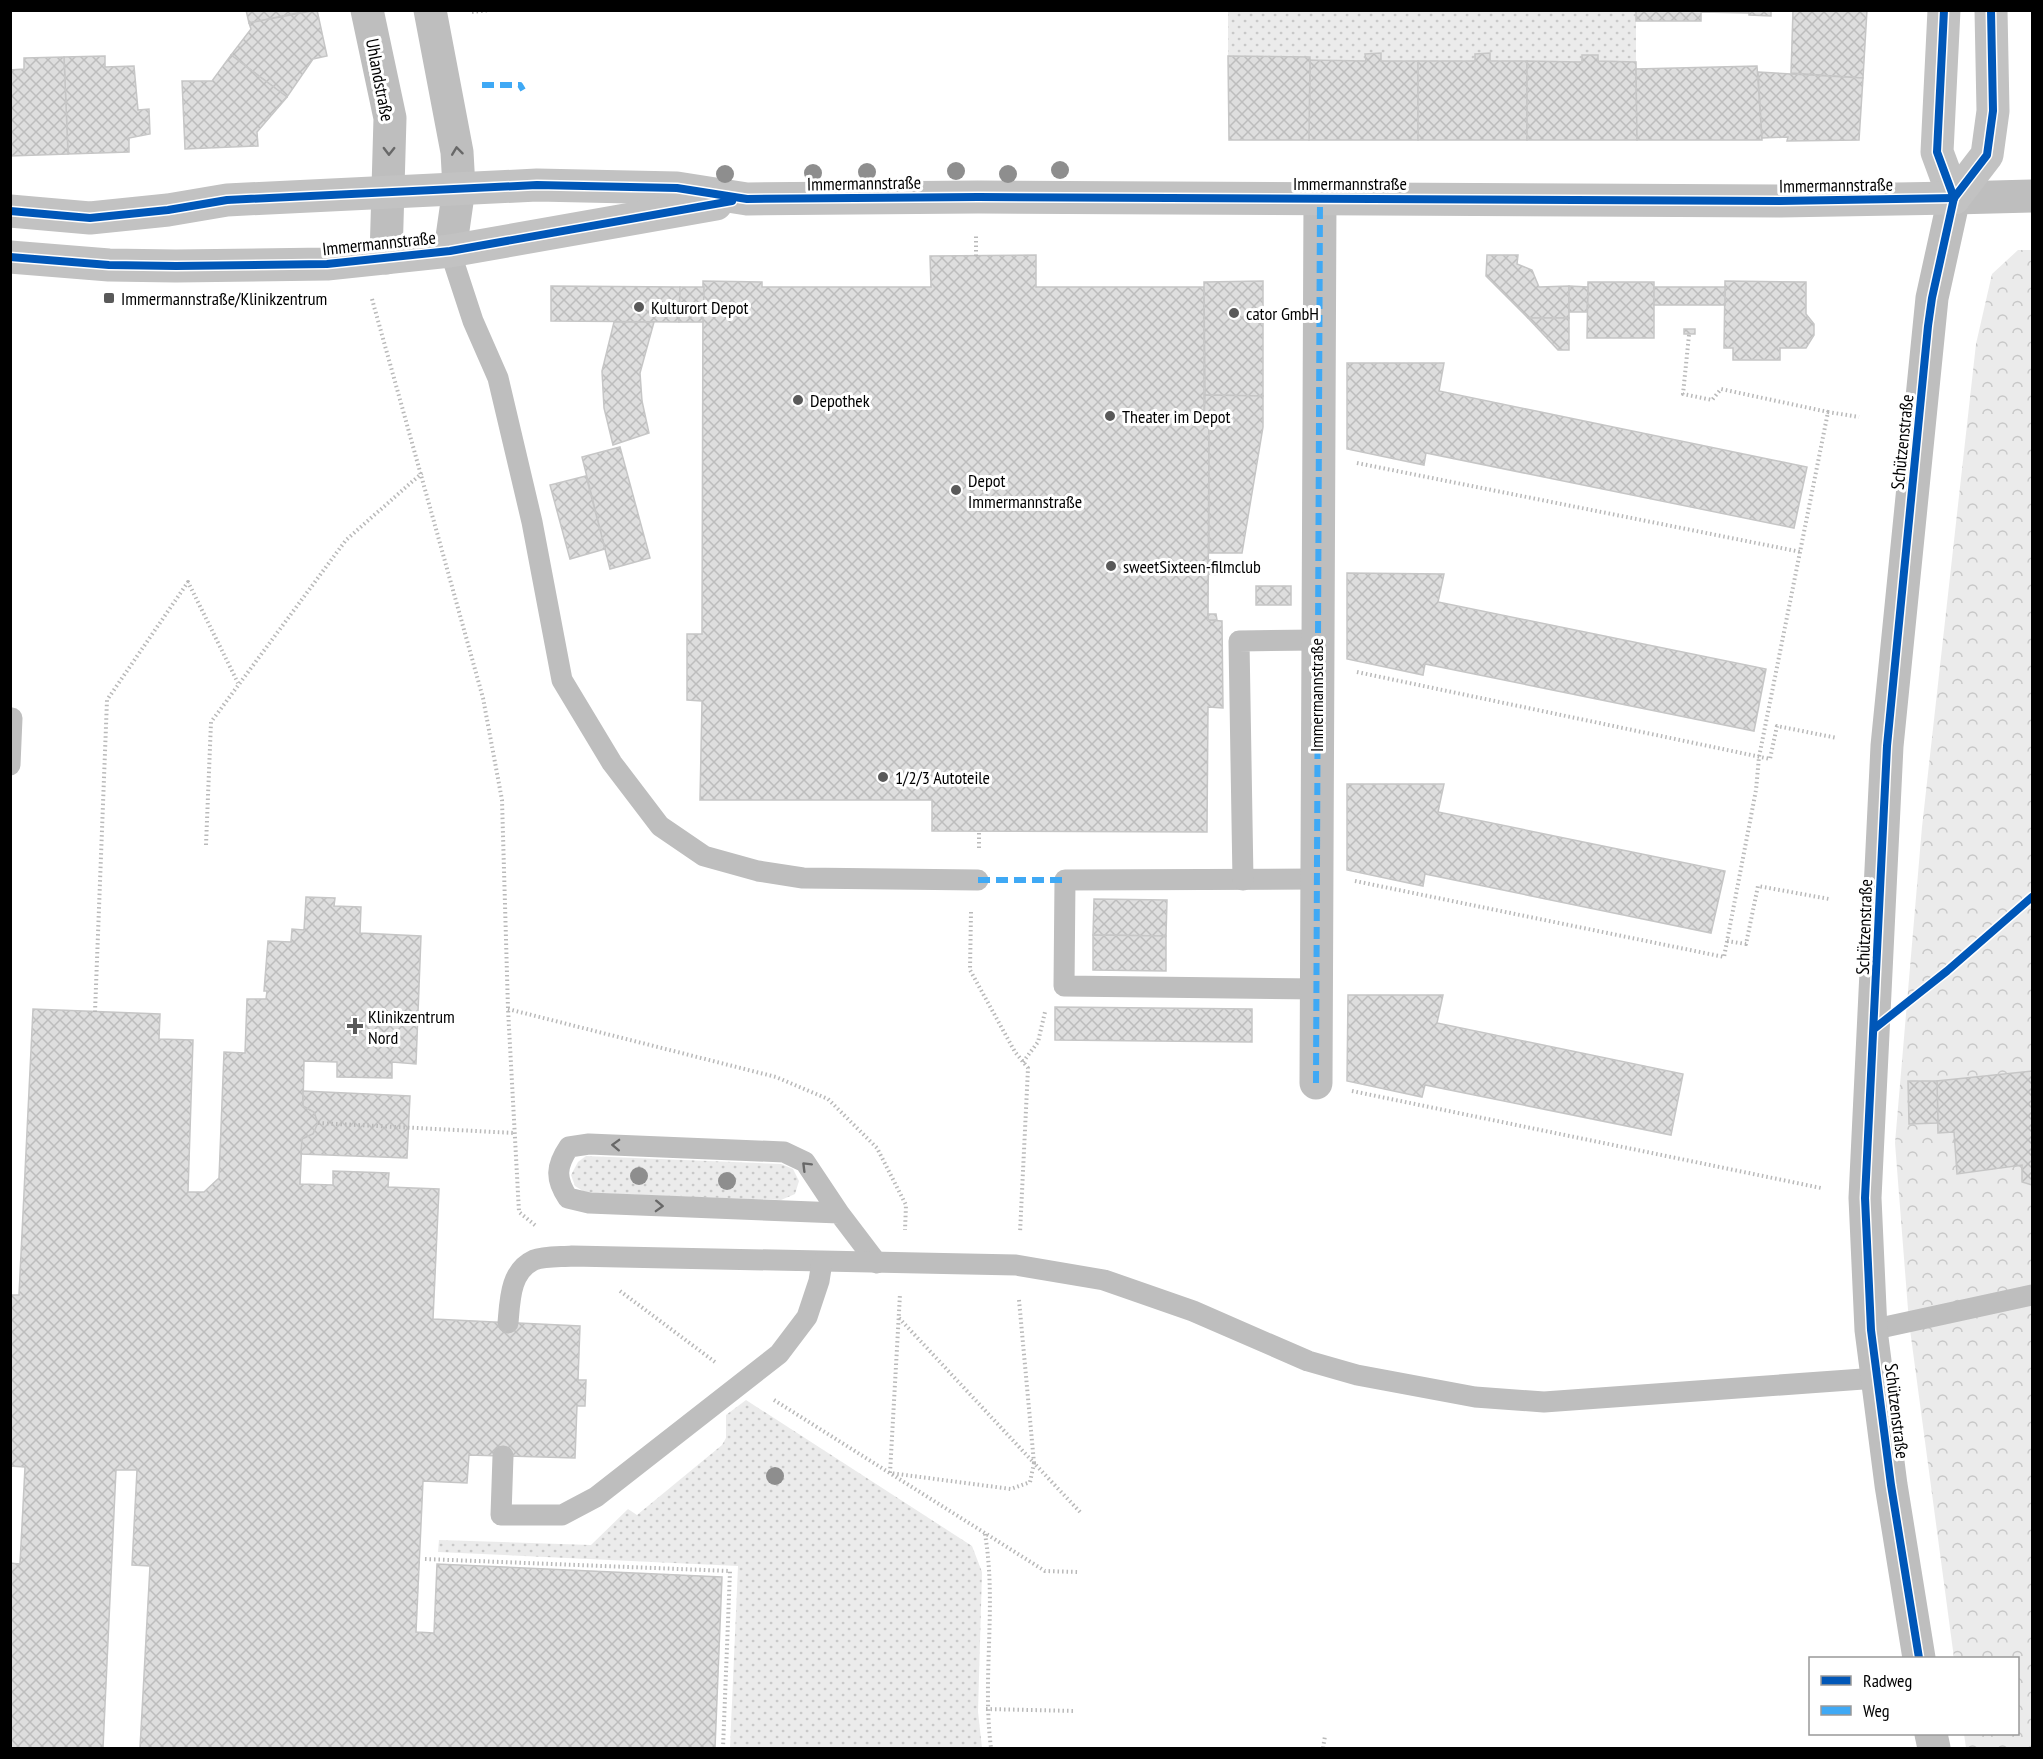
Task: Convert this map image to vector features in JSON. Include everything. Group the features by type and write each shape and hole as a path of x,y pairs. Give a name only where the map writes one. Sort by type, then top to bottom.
{"street":[{"name":"Uhlandstraße","path":"367,10 390,118 388,191 373,259"},
{"path":"430,10 458,152 459,188 450,250"},
{"path":"1944,10 1938,152 1954,198 2032,196"},
{"name":"Schützenstraße","path":"1919,1657 1891,1485 1871,1330 1865,1198 1887,746 1932,298 1954,198 1987,155 1993,111 1991,10"},
{"name":"Immermannstraße","path":"10,211 90,218 168,210 227,200 537,185 677,188 747,199 1320,198 1780,201 1954,198"},
{"name":"Immermannstraße","path":"1316,1083 1318,989 1316,652 1320,198"},
{"name":"Immermannstraße","path":"10,257 98,264 304,265 450,250 747,199"}],"lane":[{"path":"450,250 472,321 498,378 532,522 562,680 612,763 660,826 704,856 758,871 803,878 978,880"},
{"path":"1243,880 1239,641 1316,652"},
{"path":"10,765 12,718"},
{"path":"1317,879 1065,879 1064,986 1318,989"},
{"path":"839,1213 589,1203 568,1198 559,1184 558,1162 569,1147 589,1144 784,1152 806,1162 839,1213 877,1263"},
{"path":"508,1323 510,1296 518,1274 534,1260 572,1256 1016,1265 1104,1280 1193,1311 1308,1361 1357,1375 1475,1397 1544,1402 1877,1378"},
{"path":"504,1456 501,1515 562,1515 596,1497 779,1354 807,1317 819,1281 822,1262"},
{"path":"1871,1330 2032,1295"}],"path":[{"path":"472,12 490,10"},
{"path":"373,259 422,474 483,698 502,800 519,1212 572,1256 745,1381 1045,1571 1078,1572"},
{"path":"1689,335 1683,394 1712,400 1721,389 1859,417"},
{"path":"1317,879 1346,879 1724,957 1756,790 1759,757 1828,412"},
{"path":"1318,455 1801,552"},
{"path":"206,844 211,722 346,540 422,474"},
{"path":"95,1012 107,700 188,582 238,683"},
{"path":"1316,652 1770,759 1777,726 1837,738"},
{"path":"1727,941 1746,944 1758,886 1829,898"},
{"path":"971,907 970,970 1015,1052 1028,1068 1020,1241 1016,1265 1034,1463 1080,1512"},
{"path":"1023,1062 1038,1042 1046,1006 1064,986"},
{"path":"1316,1083 1821,1188"},
{"path":"318,1123 515,1133"},
{"path":"985,1533 991,1568 986,1709 991,1749"},
{"path":"424,1559 730,1571 723,1749"},
{"path":"986,1709 1075,1711"},
{"path":"1323,1749 1325,1736"}],"green space":[{"path":"1228,11 1636,11 1636,62 1598,61 1597,55 1583,55 1582,62 1490,61 1490,53 1475,54 1475,61 1381,61 1381,53 1366,54 1366,61 1228,56"},
{"path":"2018,250 2032,250 2032,1748 1966,1748 1964,1735 2019,1735 2019,1657 1954,1657 1909,1322 1895,1143 1922,827 1976,344 1992,274"},
{"path":"586,1156 781,1164 793,1169 799,1181 795,1194 781,1200 586,1193 575,1186 571,1175 578,1162"},
{"path":"746,1400 972,1546 982,1572 978,1712 982,1748 730,1748 738,1566 438,1552 439,1540 591,1545 628,1509 637,1515 722,1445 726,1438 726,1415"}],"building":[{"path":"246,10 311,10 249,23"},
{"path":"317,10 327,56 313,59 287,97 231,55 251,29 249,23"},
{"path":"1636,10 1749,10 1749,13 1701,12 1701,21 1636,21"},
{"path":"1749,10 1771,10 1771,16 1749,15"},
{"path":"1793,10 1867,10 1863,78 1791,73"},
{"path":"1381,53 1381,61 1418,61 1418,140 1309,140 1310,60 1366,61 1365,54"},
{"path":"1490,53 1490,61 1527,61 1527,140 1418,140 1418,61 1475,61 1475,54"},
{"path":"231,55 287,97 257,132 258,146 185,149 182,81 212,81"},
{"path":"1582,55 1598,55 1598,61 1636,62 1637,140 1527,140 1527,61 1582,62"},
{"path":"105,56 105,67 134,66 138,110 149,109 150,134 129,138 129,152 68,154 64,57"},
{"path":"1228,56 1310,57 1309,140 1229,140"},
{"path":"64,57 68,154 10,156 10,70 24,69 24,58"},
{"path":"1757,66 1762,140 1637,140 1636,69"},
{"path":"1758,72 1863,78 1859,140 1787,141 1788,137 1762,138"},
{"name":"Depot Immermannstraße","path":"1036,255 1036,287 1204,287 1204,427 1209,427 1208,620 1222,621 1223,708 1208,707 1207,832 932,831 932,800 700,800 702,701 687,700 687,634 702,634 703,281 762,282 762,287 931,287 930,256"},
{"path":"1487,255 1518,255 1517,264 1532,270 1539,287 1569,286 1569,318 1528,318 1486,276"},
{"path":"1263,281 1263,396 1205,395 1204,282"},
{"path":"1725,281 1806,282 1806,314 1814,324 1814,335 1806,348 1780,348 1780,360 1733,360 1733,348 1724,348"},
{"path":"1588,282 1654,282 1654,338 1587,338"},
{"path":"551,286 680,287 679,322 551,321"},
{"path":"1569,286 1588,287 1587,312 1569,312"},
{"path":"680,287 704,287 703,322 679,322"},
{"path":"1654,287 1725,287 1725,305 1654,305"},
{"path":"1528,318 1569,318 1569,350 1558,350"},
{"path":"614,322 654,322 640,373 642,401 649,433 613,445 604,408 602,371"},
{"path":"1684,329 1695,329 1695,334 1684,334"},
{"path":"1347,363 1444,363 1439,391 1807,467 1794,528 1426,453 1424,465 1347,449"},
{"path":"1205,395 1263,396 1263,427 1242,553 1209,553 1209,427 1204,427"},
{"path":"620,447 650,558 610,569 582,457"},
{"path":"586,476 605,549 570,559 550,485"},
{"path":"1208,560 1216,560 1215,575 1208,574"},
{"path":"1347,573 1444,574 1438,602 1766,669 1754,731 1425,664 1423,675 1347,659"},
{"path":"1256,586 1291,586 1291,605 1256,605"},
{"path":"1208,614 1216,614 1217,620 1208,620"},
{"path":"1347,784 1444,784 1438,812 1725,871 1711,933 1425,874 1423,886 1347,870"},
{"path":"306,897 335,898 334,906 361,907 360,933 421,936 416,1064 392,1062 392,1078 337,1077 337,1062 304,1061 303,1106 314,1112 318,1123 313,1134 302,1139 300,1184 333,1185 333,1171 389,1173 388,1187 439,1189 433,1319 580,1326 578,1380 586,1380 585,1406 577,1406 575,1458 469,1455 467,1483 423,1481 416,1632 434,1633 437,1564 722,1577 715,1748 140,1748 150,1566 132,1565 137,1470 116,1470 103,1748 10,1748 10,1563 20,1564 25,1467 10,1466 10,1295 19,1295 33,1009 160,1014 159,1039 193,1040 188,1192 204,1192 219,1178 224,1052 245,1053 247,999 266,999 267,991 264,991 268,941 291,942 292,929 304,930"},
{"path":"1094,899 1167,900 1166,936 1093,935"},
{"path":"1093,935 1166,936 1166,971 1093,970"},
{"path":"1348,995 1443,995 1437,1023 1683,1074 1671,1135 1425,1085 1422,1097 1347,1081"},
{"path":"1055,1007 1252,1009 1252,1042 1055,1040"},
{"path":"2032,1071 2032,1185 2022,1182 2022,1165 1957,1174 1954,1132 1938,1133 1937,1081"},
{"path":"1908,1081 1937,1081 1938,1123 1909,1124"},
{"path":"303,1091 410,1096 407,1158 301,1154 302,1139 313,1134 318,1123 314,1112 303,1106"}],"marked path":[{"path":"482,85 520,85 523,90"},
{"path":"1316,1083 1320,198"},
{"path":"978,880 1065,880"}],"cycle path":[{"path":"1944,10 1937,152 1954,198"},
{"path":"1919,1657 1891,1485 1871,1330 1865,1198 1887,746 1928,326 1954,198 1987,155 1993,111 1991,10"},
{"path":"10,211 90,218 168,210 227,200 537,185 677,188 747,199 978,197 1780,201 1954,198"},
{"path":"10,257 109,265 327,264 450,251 732,201"},
{"path":"1875,1028 1947,971 2032,897"}],"place":[{"name":"Immermannstraße/Klinikzentrum","path":"109,298"},
{"name":"Kulturort Depot","path":"639,307"},
{"name":"cator GmbH","path":"1234,313"},
{"name":"Depothek","path":"798,400"},
{"name":"Theater im Depot","path":"1110,416"},
{"name":"Depot Immermannstraße","path":"956,490"},
{"name":"sweetSixteen-filmclub","path":"1111,566"},
{"name":"1/2/3 Autoteile","path":"883,777"},
{"name":"Klinikzentrum Nord","path":"355,1026"}]}
